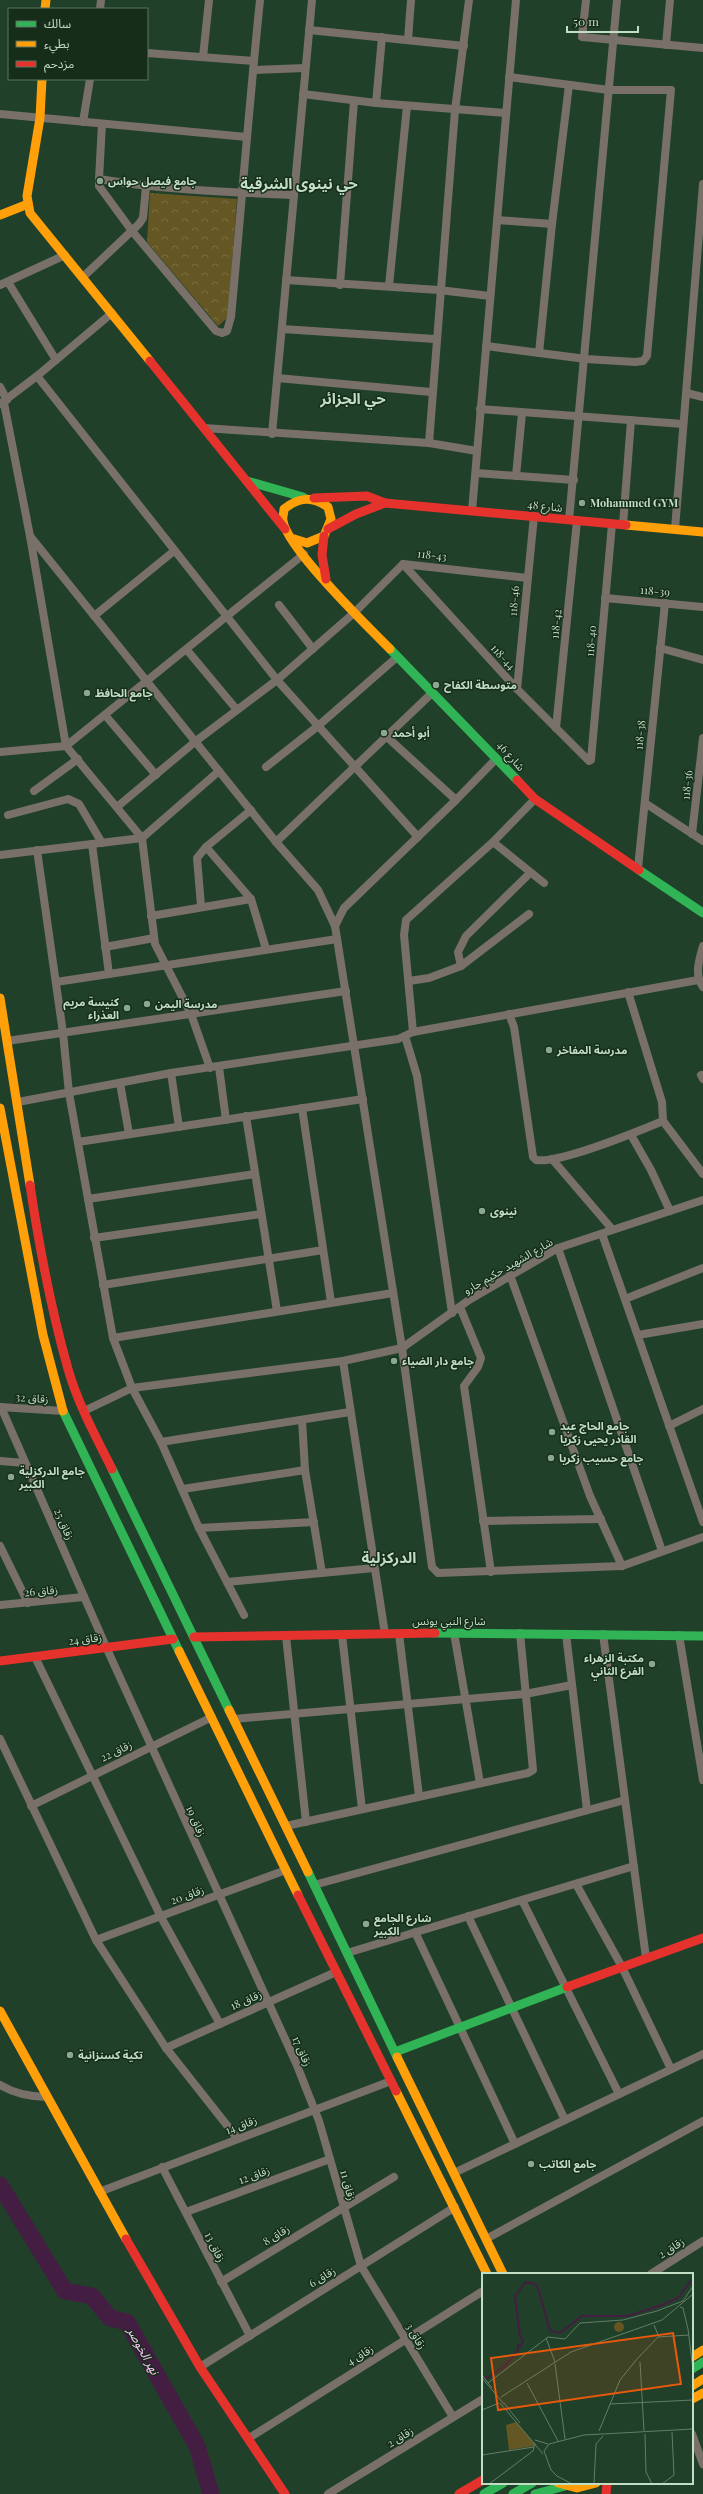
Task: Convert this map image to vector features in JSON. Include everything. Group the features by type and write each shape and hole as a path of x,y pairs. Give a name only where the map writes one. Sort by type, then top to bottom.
{"main road":[{"path":"0,215 28,204 28,187 40,118 42,80"},
{"name":"شارع 46","path":"28,204 35,221 112,313 247,481 327,584 396,658 491,751 496,759 535,799 703,912"},
{"path":"247,481 303,497 367,496 385,503"},
{"path":"303,497 292,503 284,513 288,534 308,544 365,509 385,503"},
{"path":"314,498 321,501 329,514 322,560 327,584"},
{"name":"شارع 48","path":"385,503 703,532"},
{"path":"0,998 18,1102 38,1237 68,1370 84,1410 503,2273"},
{"path":"0,1108 43,1335 63,1411 88,1466 336,1972 455,2207 487,2273"},
{"name":"شارع النبي يونس","path":"194,1637 454,1633 703,1636"},
{"name":"زقاق 24","path":"0,1661 107,1649 173,1639"},
{"path":"395,2052 512,2007 703,1938"},
{"path":"0,2011 99,2192 200,2367 286,2494"},
{"path":"693,2356 703,2350"},
{"path":"693,2368 703,2362"},
{"path":"693,2385 703,2379"},
{"path":"693,2398 703,2393"},
{"path":"459,2494 482,2481"},
{"path":"484,2494 500,2484"},
{"path":"514,2494 530,2484"},
{"path":"535,2494 547,2489 565,2486 584,2488 594,2484"},
{"path":"606,2494 607,2484"},
{"path":"565,2486 584,2494"}],"street":[{"path":"203,57 209,0"},
{"path":"102,124 99,186 132,231 216,331 222,333 227,331 231,317 260,0"},
{"path":"272,434 312,0"},
{"path":"408,40 411,0"},
{"path":"429,443 435,338 455,110 469,0"},
{"path":"472,511 516,0"},
{"path":"586,0 582,37 703,48"},
{"name":"118-42","path":"556,728 573,521 574,480 581,417 613,40 618,0"},
{"path":"666,45 670,0"},
{"path":"309,30 464,46"},
{"path":"376,103 382,37"},
{"path":"148,53 254,61"},
{"path":"253,70 305,68"},
{"path":"486,346 586,359 635,362 643,361 647,356 671,90 609,90 509,77"},
{"path":"82,122 90,80"},
{"path":"539,353 552,224 569,85"},
{"path":"303,94 407,106 506,113"},
{"path":"340,285 354,101"},
{"path":"389,286 407,106"},
{"path":"0,114 247,137"},
{"path":"99,179 146,187 294,195"},
{"path":"676,529 682,424 687,393 703,184"},
{"path":"82,276 132,231 142,218 146,187"},
{"path":"497,220 552,224"},
{"path":"56,360 4,283 65,255"},
{"path":"286,280 340,285 389,286 490,296"},
{"path":"4,402 112,313"},
{"path":"282,329 435,338"},
{"path":"37,376 277,680 418,837"},
{"path":"277,378 431,392"},
{"path":"0,387 30,536 66,746 118,807 142,838 154,944 167,965 192,1014 210,1068"},
{"path":"687,393 703,397"},
{"path":"480,410 682,424"},
{"path":"516,476 522,413"},
{"path":"622,524 630,420"},
{"path":"204,428 272,434 429,443 477,451"},
{"path":"476,473 574,480"},
{"name":"118-46","path":"517,689 534,516"},
{"name":"118-40","path":"591,760 612,524"},
{"path":"30,536 276,842 318,890 335,926 402,1348 432,1567 438,1573 622,1566 703,1537"},
{"path":"94,616 174,551"},
{"path":"0,752 66,746 148,682 304,554"},
{"name":"118-43","path":"118,807 196,741 277,680 354,613 403,564 528,578"},
{"name":"118-44","path":"403,564 517,689 589,761 591,760"},
{"name":"118-39","path":"606,598 703,607"},
{"name":"118-38","path":"638,868 664,603"},
{"path":"279,605 313,649"},
{"path":"660,648 703,660"},
{"path":"187,650 237,710"},
{"path":"266,767 318,726 396,658"},
{"path":"276,842 432,693"},
{"path":"105,715 156,775"},
{"path":"387,737 456,800"},
{"name":"118-36","path":"692,834 703,738"},
{"path":"34,792 78,759"},
{"path":"335,926 344,908 456,800 496,759"},
{"path":"0,854 142,838 219,771"},
{"path":"8,815 68,799 73,800 79,804 102,843"},
{"path":"413,1032 404,935 406,920 493,842 535,799"},
{"path":"645,803 703,841"},
{"path":"201,906 196,866 197,858 206,847 251,810"},
{"path":"493,842 544,883"},
{"path":"92,844 108,974"},
{"path":"206,847 252,899 266,949"},
{"path":"37,850 63,1033 69,1093 113,1338 132,1388 161,1442 183,1488 199,1528 244,1615"},
{"path":"461,966 458,952 466,936 530,873"},
{"path":"151,916 201,906 252,899"},
{"path":"409,981 435,976 461,966 529,914"},
{"path":"105,947 154,938"},
{"path":"56,982 337,939"},
{"path":"703,946 699,960 698,980 703,987"},
{"path":"18,1102 171,1073 355,1046 405,1036 413,1032 698,980"},
{"path":"7,1041 346,991"},
{"path":"628,992 662,1102 663,1121 703,1174"},
{"path":"508,1014 514,1027 533,1157 541,1161 552,1159 631,1134 663,1121"},
{"path":"405,1036 417,1076 452,1313"},
{"path":"219,1067 226,1120"},
{"path":"171,1073 179,1127"},
{"path":"120,1083 129,1134"},
{"path":"78,1142 363,1099"},
{"path":"302,1108 331,1302"},
{"path":"246,1116 277,1311"},
{"path":"631,1134 651,1170 670,1211"},
{"path":"552,1159 612,1229"},
{"path":"88,1199 255,1174"},
{"name":"شارع الشهيد حكيم جارو","path":"402,1348 460,1307 510,1275 558,1248 703,1200"},
{"path":"94,1238 261,1214"},
{"path":"602,1234 703,1522"},
{"path":"558,1248 662,1551"},
{"path":"103,1285 323,1250"},
{"path":"625,1299 703,1268"},
{"path":"510,1275 590,1496 622,1566"},
{"path":"113,1338 393,1293"},
{"path":"460,1307 481,1358 478,1368 464,1386 491,1572"},
{"path":"638,1335 703,1324"},
{"path":"84,1410 132,1388 342,1361 402,1348"},
{"path":"342,1361 385,1634"},
{"name":"زقاق 32","path":"1,1407 63,1411"},
{"name":"زقاق 25","path":"1,1407 107,1649"},
{"path":"670,1426 703,1409"},
{"path":"161,1442 350,1412"},
{"path":"302,1420 306,1470 322,1573"},
{"path":"0,1461 26,1463"},
{"path":"183,1488 306,1470"},
{"path":"483,1521 601,1519"},
{"path":"199,1528 314,1522"},
{"path":"1,1549 28,1603"},
{"path":"227,1582 374,1568"},
{"name":"زقاق 26","path":"0,1605 84,1597"},
{"path":"454,1633 467,1699 480,1783"},
{"path":"399,1634 419,1796"},
{"path":"286,1826 528,1773 533,1770 534,1763 520,1634"},
{"path":"566,1634 587,1810"},
{"path":"603,1634 646,1958"},
{"path":"342,1635 362,1809"},
{"path":"679,1635 703,1780"},
{"path":"286,1636 306,1822"},
{"name":"زقاق 19","path":"107,1649 218,1896 268,2002"},
{"path":"35,1657 94,1775 162,1917 220,2024"},
{"path":"234,1719 526,1694 572,1685"},
{"name":"زقاق 22","path":"31,1806 212,1717"},
{"path":"0,1739 96,1940 166,2048 236,2138"},
{"path":"314,1885 625,1800"},
{"path":"347,1953 634,1866"},
{"name":"زقاق 20","path":"96,1940 162,1917 286,1870"},
{"path":"576,1884 622,1967 671,2069"},
{"path":"522,1900 564,1988 618,2094"},
{"path":"468,1916 564,2120"},
{"path":"415,1932 457,2019 458,2027 515,2144"},
{"name":"زقاق 18","path":"166,2048 336,1972"},
{"name":"زقاق 17","path":"268,2002 315,2109"},
{"path":"454,2173 703,2054"},
{"name":"زقاق 14","path":"99,2192 236,2138 391,2081"},
{"path":"0,2085 12,2092 33,2097 47,2097"},
{"name":"زقاق 11","path":"315,2109 361,2266"},
{"path":"486,2239 703,2121"},
{"name":"زقاق 12","path":"186,2212 330,2159"},
{"name":"زقاق 13","path":"162,2167 250,2336"},
{"name":"زقاق 8","path":"221,2282 394,2177"},
{"name":"زقاق 6","path":"200,2367 455,2207"},
{"name":"زقاق 2","path":"653,2273 703,2241"},
{"name":"زقاق 3","path":"361,2266 453,2417"},
{"name":"زقاق 4","path":"249,2438 482,2292"},
{"name":"زقاق 2","path":"328,2494 482,2400"},
{"path":"693,2437 703,2464"}],"green space":[{"path":"150,193 237,199 228,317 218,326 147,242"}],"waterway":[{"name":"نهر الخوصر","path":"0,2185 65,2291 92,2296 110,2318 127,2322 197,2446 211,2494"}],"traffic: fast":[{"path":"247,481 303,497"},
{"path":"390,649 517,780"},
{"path":"639,870 703,913"},
{"path":"63,1411 179,1651"},
{"path":"112,1469 229,1710"},
{"path":"435,1633 703,1636"},
{"path":"308,1872 397,2057"},
{"path":"395,2052 567,1987"},
{"path":"693,2368 703,2362"},
{"path":"484,2494 501,2484"},
{"path":"513,2494 530,2484"},
{"path":"535,2494 565,2486"}],"traffic: slow":[{"path":"45,8 46,0"},
{"path":"42,80 40,118 27,196 30,213 150,361"},
{"path":"0,215 28,204"},
{"path":"291,538 307,543 324,536 331,519 328,507 316,501 306,499 300,500 284,509 283,521 288,533 298,549 313,568 390,649"},
{"path":"626,525 703,532"},
{"path":"0,998 30,1185"},
{"path":"0,1108 43,1335 63,1411"},
{"path":"179,1651 298,1895"},
{"path":"229,1710 308,1872"},
{"path":"0,2011 126,2239"},
{"path":"397,2057 503,2273"},
{"path":"396,2091 487,2273"},
{"path":"693,2356 703,2350"},
{"path":"693,2385 703,2379"},
{"path":"693,2398 703,2393"},
{"path":"562,2484 577,2488 592,2484"}],"traffic: jam":[{"path":"150,361 285,529"},
{"path":"314,498 367,496 385,503"},
{"path":"328,529 356,514 385,503 626,525"},
{"path":"324,536 322,555 326,579"},
{"path":"517,780 535,799 639,870"},
{"path":"30,1185 46,1277 56,1324 68,1369 82,1408 112,1469"},
{"path":"194,1637 435,1633"},
{"path":"0,1661 173,1639"},
{"path":"298,1895 396,2091"},
{"path":"567,1987 703,1938"},
{"path":"126,2239 200,2367 285,2494"},
{"path":"459,2494 482,2481"},
{"path":"606,2494 607,2484"}],"place":[{"name":"جامع فيصل حواس","path":"100,181"},
{"name":"Mohammed GYM","path":"582,503"},
{"name":"متوسطة الكفاح","path":"436,685"},
{"name":"جامع الحافظ","path":"87,693"},
{"name":"أبو أحمد","path":"384,733"},
{"name":"مدرسة اليمن","path":"147,1004"},
{"name":"كنيسة مريم العذراء","path":"127,1008"},
{"name":"مدرسة المفاخر","path":"549,1050"},
{"name":"نينوى","path":"482,1211"},
{"name":"جامع دار الضياء","path":"394,1361"},
{"name":"جامع الحاج عبد القادر يحيى زكريا","path":"552,1432"},
{"name":"جامع حسيب زكريا","path":"551,1458"},
{"name":"جامع الدركزلية الكبير","path":"11,1477"},
{"name":"مكتبة الزهراء الفرع الثاني","path":"652,1664"},
{"name":"شارع الجامع الكبير","path":"366,1924"},
{"name":"تكية كسنزانية","path":"70,2055"},
{"name":"جامع الكاتب","path":"531,2164"}],"district":[{"name":"حي نينوى الشرقية","path":"299,184"},
{"name":"حي الجزائر","path":"353,399"},
{"name":"الدركزلية","path":"389,1558"}]}
